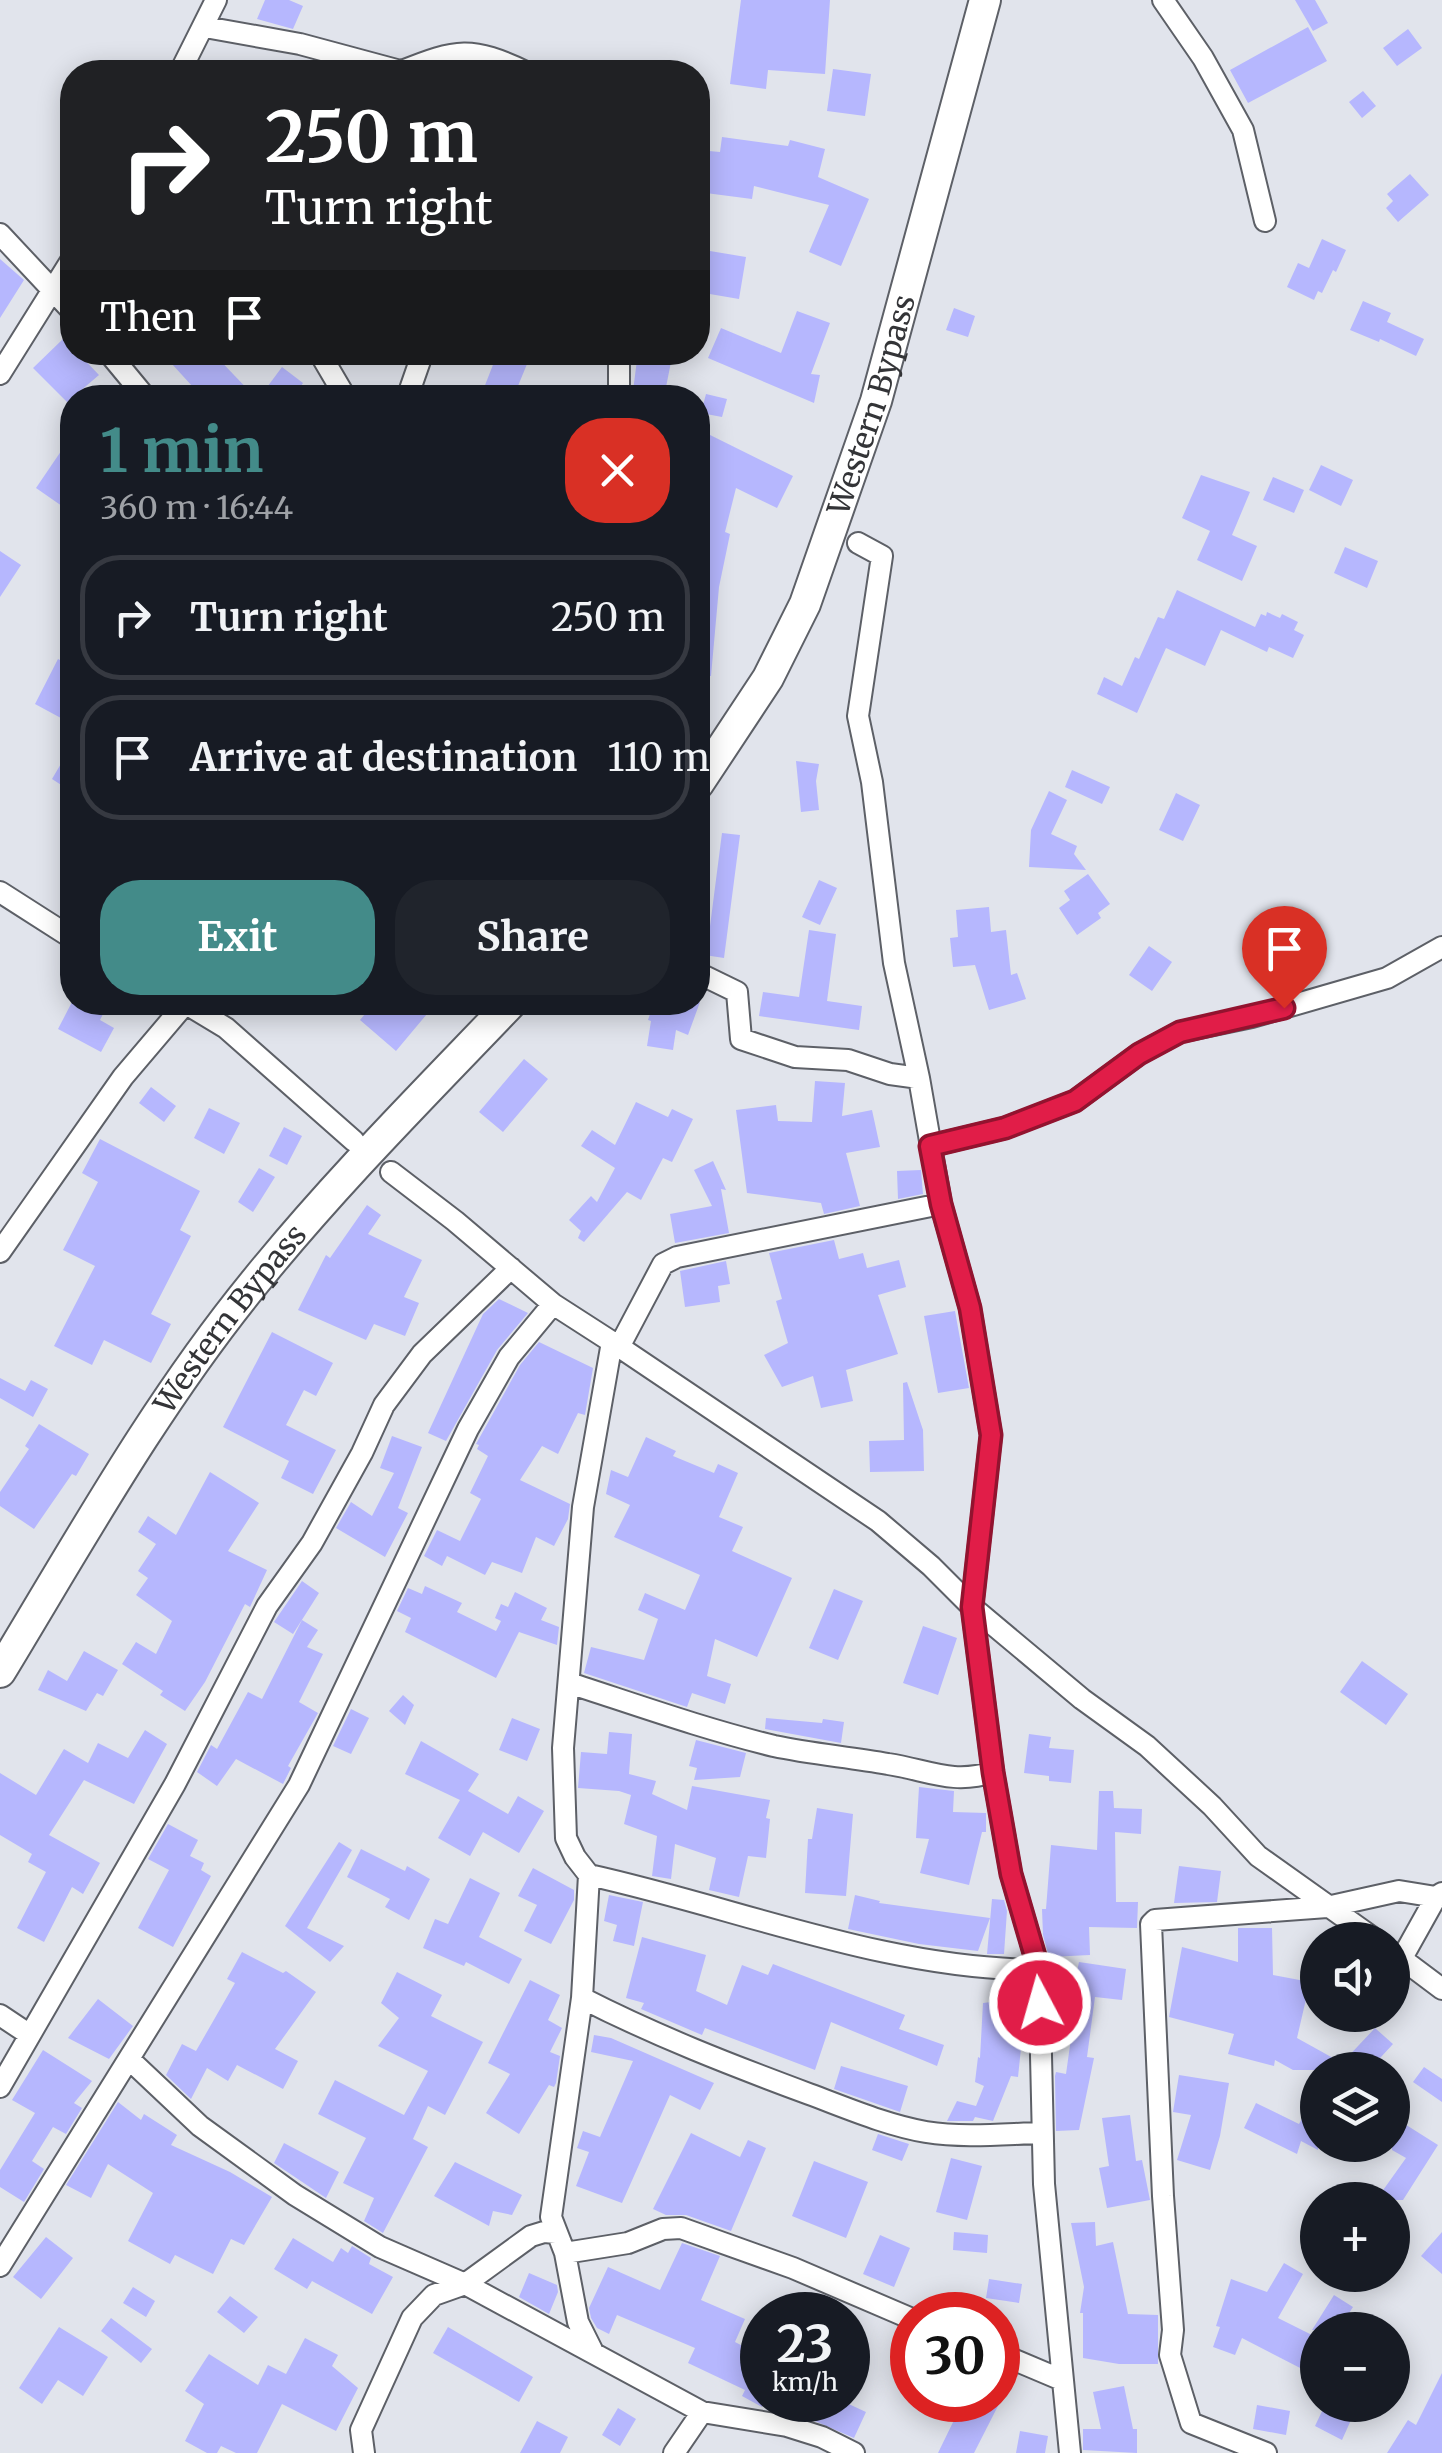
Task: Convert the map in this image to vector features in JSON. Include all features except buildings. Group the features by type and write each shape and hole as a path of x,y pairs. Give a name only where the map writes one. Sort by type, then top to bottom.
{"main road":[{"name":"Western Bypass","path":"710,766 768,678 806,604 876,401 985,0"},
{"name":"Western Bypass","path":"0,1672 154,1420 252,1284 367,1152 499,1015"}],"street":[{"path":"187,60 216,0"},
{"path":"1163,0 1203,58 1243,130 1265,220"},
{"path":"205,28 300,44 359,60"},
{"path":"430,60 476,51 497,60"},
{"path":"0,234 60,296"},
{"path":"0,374 60,279"},
{"path":"119,365 135,385"},
{"path":"858,543 882,556 858,716 872,782 894,963 941,1204 970,1308 991,1435 972,1607 993,1772 1011,1874 1039,1970 1042,2133 1070,2453"},
{"path":"1,896 60,931"},
{"path":"930,1146 1005,1128 1075,1101 1139,1054 1180,1032 1268,1013 1387,978 1442,947"},
{"path":"710,980 737,992 741,1038 795,1057 848,1060 890,1074 919,1078"},
{"path":"0,1252 123,1077 174,1015"},
{"path":"204,1015 226,1028 354,1142"},
{"path":"391,1172 553,1304 842,1495 931,1566 972,1607 1082,1698 1147,1746 1212,1806 1258,1856 1349,1922"},
{"path":"941,1204 676,1257 662,1264 615,1345 583,1507 563,1748 566,1838 589,1875 925,1962 989,1970 1039,1970"},
{"path":"0,2087 175,1784 267,1606 312,1543 384,1405 422,1354 511,1268"},
{"path":"0,2266 299,1785 468,1429 509,1358 553,1304"},
{"path":"568,1682 676,1720 774,1746 894,1764 945,1777 970,1779 993,1772"},
{"path":"570,2328 560,2243 552,2217 582,1998 589,1875"},
{"path":"1266,2453 1191,2424 1170,2355 1174,2330 1163,2196 1151,1924 1155,1920 1327,1907 1400,1891 1439,1895 1410,1936"},
{"path":"1410,1965 1442,1989"},
{"path":"582,1998 656,2036 922,2132 958,2136 1042,2133"},
{"path":"0,2015 30,2035"},
{"path":"129,2059 200,2126 295,2195 380,2247 570,2328 592,2350 702,2412 787,2426 822,2436 854,2453"},
{"path":"364,2453 361,2430 412,2318 434,2295 465,2284 532,2236 544,2232 560,2243 628,2244 662,2229 680,2228 793,2268 890,2310"},
{"path":"1020,2362 1062,2380"},
{"path":"674,2453 702,2412"}],"route":[{"path":"1040,2003 1039,1970 1011,1874 993,1772 972,1607 991,1435 970,1308 941,1204 930,1146 1005,1128 1075,1101 1139,1054 1180,1032 1284,1008"}]}
